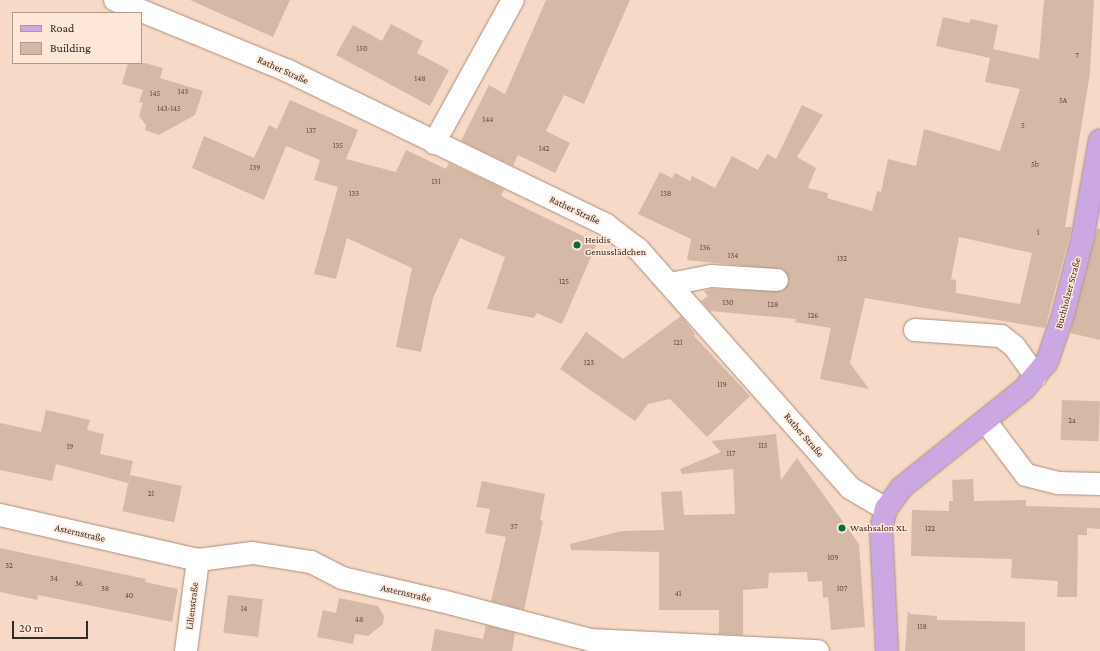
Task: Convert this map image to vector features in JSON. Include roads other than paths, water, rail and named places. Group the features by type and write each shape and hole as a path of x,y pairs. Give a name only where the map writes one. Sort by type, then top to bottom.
{"main road":[{"name":"Buchholzer Straße","path":"886,509 901,488 986,422 1024,390 1047,362 1062,318 1083,236 1100,140"},
{"path":"886,509 881,530 887,651"}],"street":[{"name":"Rather Straße","path":"115,0 286,70 606,225 638,248 850,488 886,509"},
{"path":"434,143 513,0"},
{"path":"670,284 711,276 778,280"},
{"path":"915,330 1001,336 1014,346 1036,376"},
{"path":"986,422 1026,475 1058,483 1100,484"},
{"name":"Asternstraße","path":"0,515 198,560 253,553 311,562 342,578 442,601 466,609 591,640 818,651"},
{"name":"Lilienstraße","path":"186,651 198,560"}],"place":[{"name":"Heidis Genusslädchen","path":"577,245"},
{"name":"Washsalon XL","path":"842,528"}]}
